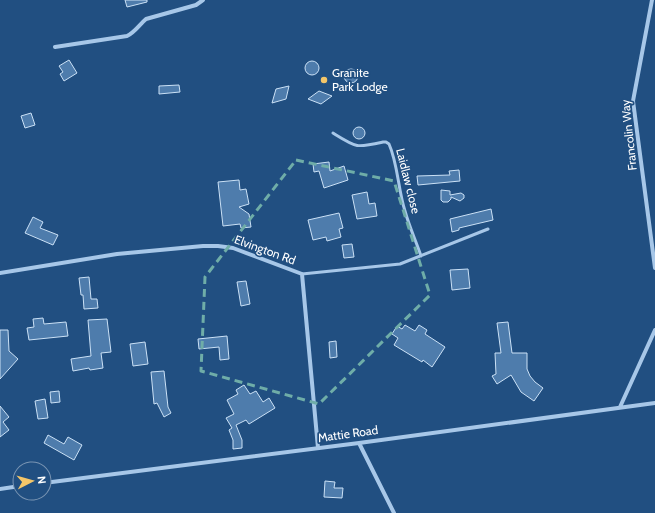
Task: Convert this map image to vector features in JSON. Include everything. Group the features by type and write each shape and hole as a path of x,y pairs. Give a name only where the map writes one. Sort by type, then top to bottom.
{"street":[{"path":"56,46 127,36 133,33 146,19 196,5 204,0"},
{"name":"Francolin Way","path":"652,0 633,101 655,268"},
{"name":"Elvington Rd","path":"0,273 117,254 210,246 234,248 302,274 318,448"},
{"path":"620,408 655,330"},
{"name":"Mattie Road","path":"52,482 359,443 655,403"},
{"path":"359,443 394,513"},
{"path":"0,489 12,487"}],"lane":[{"name":"Laidlaw close","path":"333,133 350,144 359,146 383,142 389,144 405,212 421,256"},
{"path":"302,274 394,265 421,256 488,229"}],"highlighted area":[{"path":"296,160 394,181 430,295 319,404 201,371 205,277"}],"building":[{"path":"125,0 147,0 147,2 127,7"},
{"path":"69,60 77,73 64,81 60,74 63,72 59,66"},
{"path":"309,61 315,61 319,65 319,71 315,75 309,75 305,71 305,65"},
{"path":"351,69 356,71 358,76 356,81 351,83 346,81 344,76 346,71"},
{"path":"179,85 180,92 159,94 159,86"},
{"path":"289,86 286,99 272,103 276,89"},
{"path":"319,91 332,96 321,104 308,99"},
{"path":"31,113 35,125 25,128 21,116"},
{"path":"357,127 361,127 365,133 361,139 357,139 353,135 353,131"},
{"path":"329,162 330,171 344,166 348,180 324,188 319,171 314,172 313,164"},
{"path":"459,170 460,181 418,185 417,176 450,175 449,171"},
{"path":"239,180 240,190 246,189 249,204 239,207 249,214 251,227 241,228 240,224 223,226 218,182"},
{"path":"441,190 450,191 450,195 461,193 464,195 464,198 460,201 451,197 448,202 443,202 441,200"},
{"path":"367,192 369,204 375,203 377,216 357,219 352,195"},
{"path":"491,209 493,220 459,228 459,230 452,232 450,219"},
{"path":"339,213 343,228 339,229 341,237 327,241 326,237 313,240 308,220"},
{"path":"33,217 43,222 40,228 58,235 53,245 25,233"},
{"path":"352,244 354,257 344,258 342,245"},
{"path":"468,269 470,288 452,290 450,270"},
{"path":"89,277 91,299 97,299 98,308 84,309 83,295 81,295 79,278"},
{"path":"246,281 250,304 241,306 237,282"},
{"path":"43,318 44,324 66,322 68,336 29,340 27,328 34,327 33,319"},
{"path":"107,319 111,352 101,353 103,368 90,370 89,368 73,371 71,359 91,356 88,320"},
{"path":"508,322 512,353 527,353 527,369 530,376 543,388 534,401 521,392 511,375 497,384 492,376 496,374 495,353 501,353 497,323"},
{"path":"405,325 415,331 419,325 427,330 425,334 445,347 432,367 423,360 422,362 394,345 398,338 392,334 397,326 402,329"},
{"path":"0,330 8,330 9,351 18,359 0,379"},
{"path":"227,336 229,359 220,360 219,347 199,349 198,339"},
{"path":"336,341 337,357 330,358 329,342"},
{"path":"145,342 148,364 133,366 130,344"},
{"path":"164,371 168,407 171,413 164,417 157,403 154,404 151,372"},
{"path":"244,385 250,394 256,391 263,402 269,398 275,408 249,424 246,420 236,425 242,440 242,448 233,449 233,440 229,430 232,428 226,418 234,414 227,400 238,394 236,390"},
{"path":"59,391 60,402 51,403 50,392"},
{"path":"45,399 48,418 38,419 35,401"},
{"path":"0,406 9,417 3,422 9,430 0,437"},
{"path":"48,435 64,444 68,437 82,445 74,460 44,443"},
{"path":"325,481 335,482 334,488 343,488 342,498 324,497"}],"place":[{"name":"Granite Park Lodge","path":"324,80"}]}
